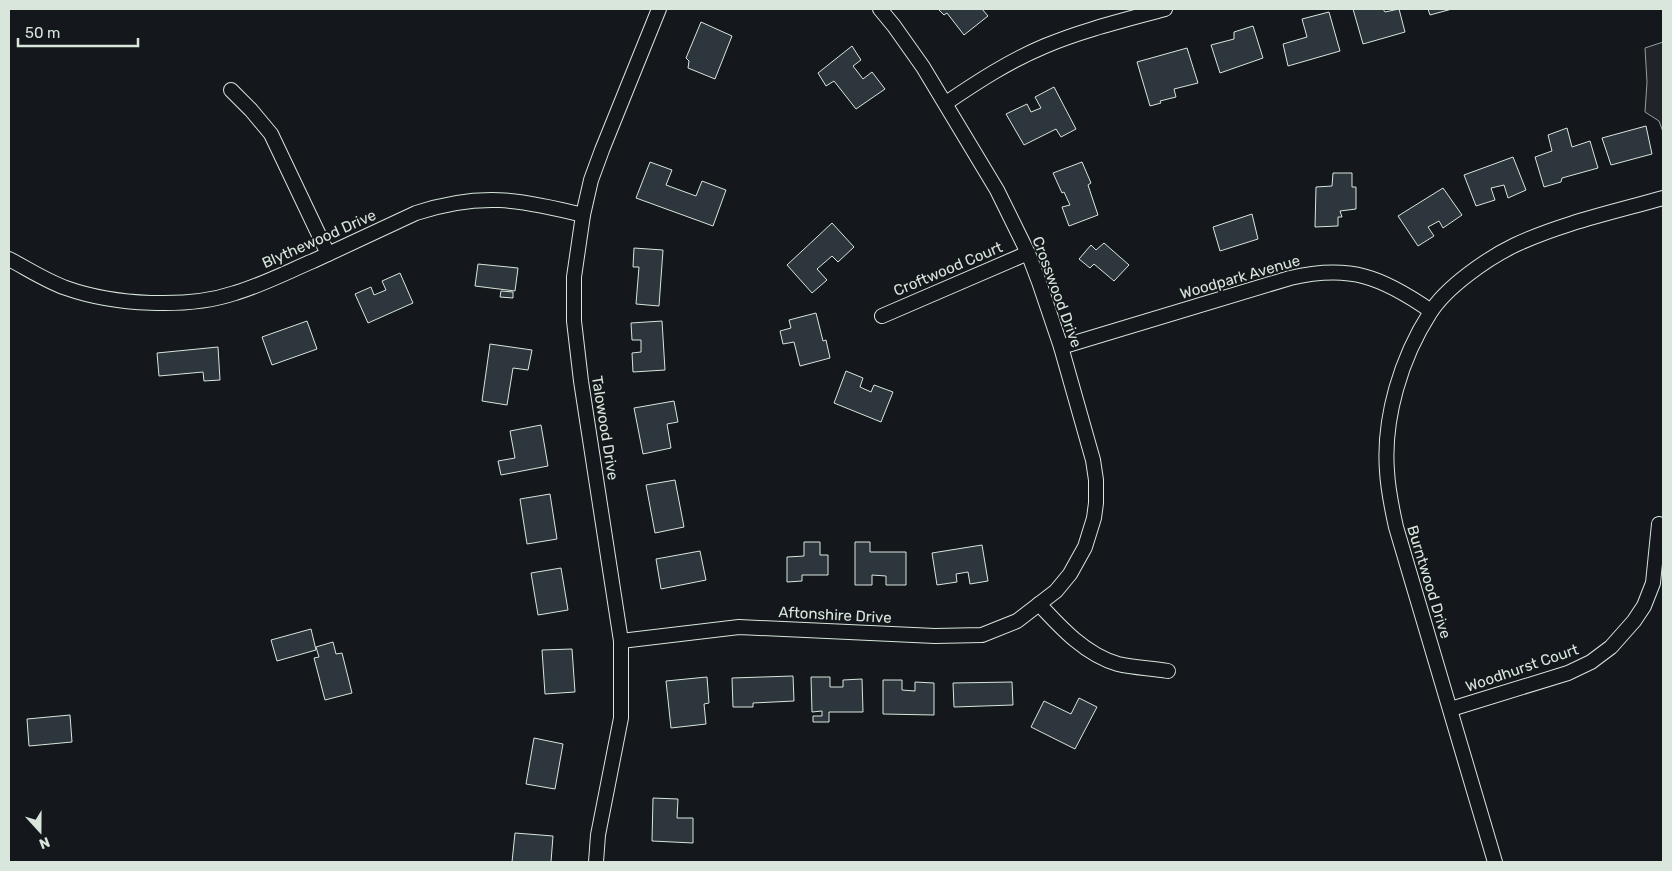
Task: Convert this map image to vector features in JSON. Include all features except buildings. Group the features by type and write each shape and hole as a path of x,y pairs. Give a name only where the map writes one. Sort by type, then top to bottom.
{"street":[{"name":"Talowood Drive","path":"596,862 598,835 621,718 621,641 581,381 574,321 574,277 582,214 591,180 659,9"},
{"name":"Crosswood Drive","path":"880,9 923,67 946,103 997,190 1028,253 1061,347 1093,460 1096,480 1096,503 1090,533 1070,574 1056,591 1040,604"},
{"path":"946,103 977,82 1043,47 1085,32 1164,9"},
{"path":"230,90 251,110 271,134 328,254"},
{"path":"1431,311 1455,285 1480,266 1514,245 1548,231 1663,198"},
{"name":"Blythewood Drive","path":"9,259 46,280 67,289 135,302 170,303 203,300 234,294 275,278 416,213 437,206 474,200 515,200 582,214"},
{"name":"Croftwood Court","path":"882,316 1028,253"},
{"name":"Woodpark Avenue","path":"1061,347 1290,278 1317,273 1348,273 1377,280 1402,292 1431,311"},
{"name":"Burntwood Drive","path":"1431,311 1410,349 1394,396 1390,419 1386,470 1388,495 1396,528 1495,862"},
{"name":"Woodhurst Court","path":"1451,709 1568,673 1591,662 1611,647 1634,621 1644,606 1653,583 1659,524"},
{"path":"1040,604 1068,635 1096,654 1118,664 1168,670"},
{"name":"Aftonshire Drive","path":"621,641 739,627 935,636 982,635 1017,621 1040,604"}],"shaded area":[{"path":"1663,42 1663,132 1659,121 1645,112 1647,82 1645,48"}]}
